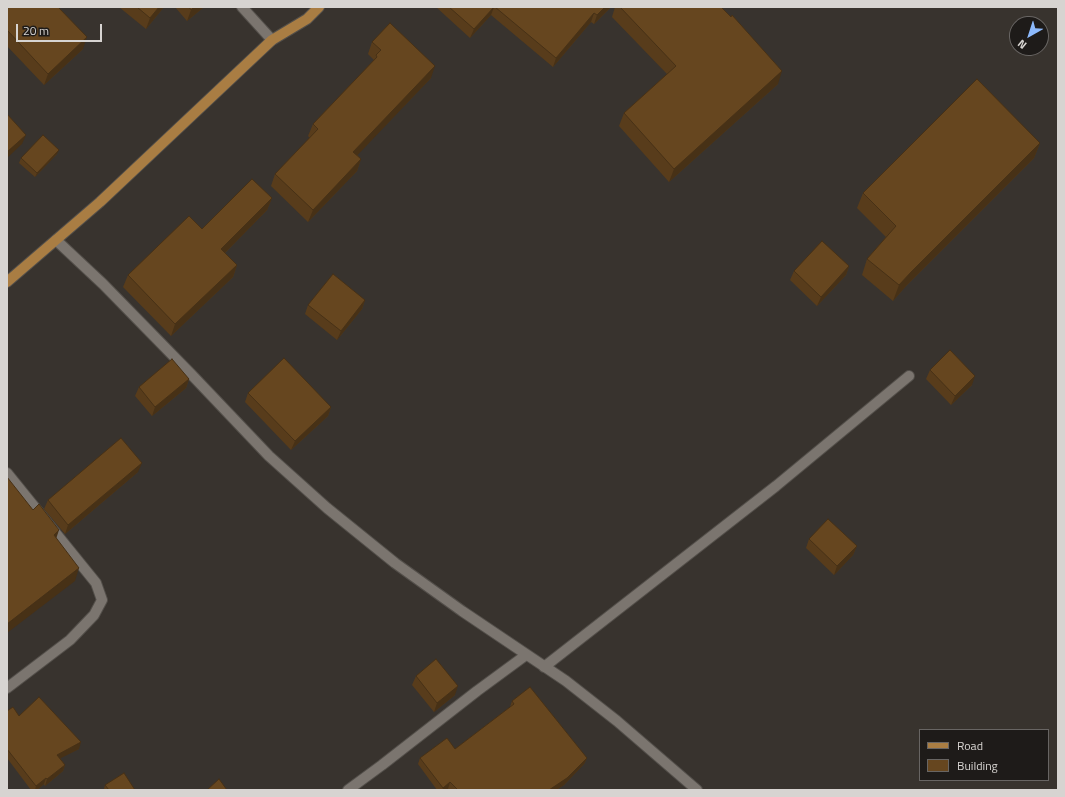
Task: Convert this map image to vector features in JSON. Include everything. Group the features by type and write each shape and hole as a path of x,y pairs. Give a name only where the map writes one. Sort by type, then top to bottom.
{"main road":[{"path":"7,282 100,202 272,40 307,19 319,7"}],"street":[{"path":"242,7 272,40"},
{"path":"56,240 153,334 269,456 326,508 395,563 526,655 566,681 617,721 696,790"},
{"path":"544,666 776,486 909,376"},
{"path":"7,473 96,583 102,600 94,615 70,640 7,688"},
{"path":"348,790 526,655"}],"building":[{"path":"7,7 58,7 87,37 48,74 7,30"},
{"path":"137,7 159,7 150,18"},
{"path":"449,7 494,7 474,29"},
{"path":"495,7 605,7 597,15 594,13 556,58"},
{"path":"620,7 721,7 731,17 732,15 782,71 674,169 624,113 676,66"},
{"path":"390,23 435,66 353,152 361,159 313,210 275,174 318,129 313,124 377,57 376,55 381,50 372,42"},
{"path":"977,79 1040,143 899,285 867,259 896,226 863,193"},
{"path":"7,114 26,135 7,152"},
{"path":"43,135 59,150 37,173 21,158"},
{"path":"252,179 272,198 221,249 237,265 175,324 128,275 189,216 202,229"},
{"path":"822,241 849,266 821,297 794,271"},
{"path":"333,274 365,300 341,331 308,305"},
{"path":"950,350 975,376 955,396 930,370"},
{"path":"284,358 331,407 295,441 248,393"},
{"path":"172,359 189,379 155,407 139,387"},
{"path":"121,438 142,463 68,525 48,500"},
{"path":"7,477 33,510 39,504 59,530 54,535 79,568 7,624"},
{"path":"828,519 857,546 837,566 809,539"},
{"path":"436,659 458,686 437,703 416,676"},
{"path":"530,687 587,758 567,778 549,790 458,790 450,782 443,788 420,758 447,738 455,749 514,704 512,701"},
{"path":"39,697 81,742 57,755 65,765 36,786 7,749 7,711 13,707 19,716"},
{"path":"124,773 135,790 109,790 105,785"},
{"path":"219,779 227,790 207,790"}]}
